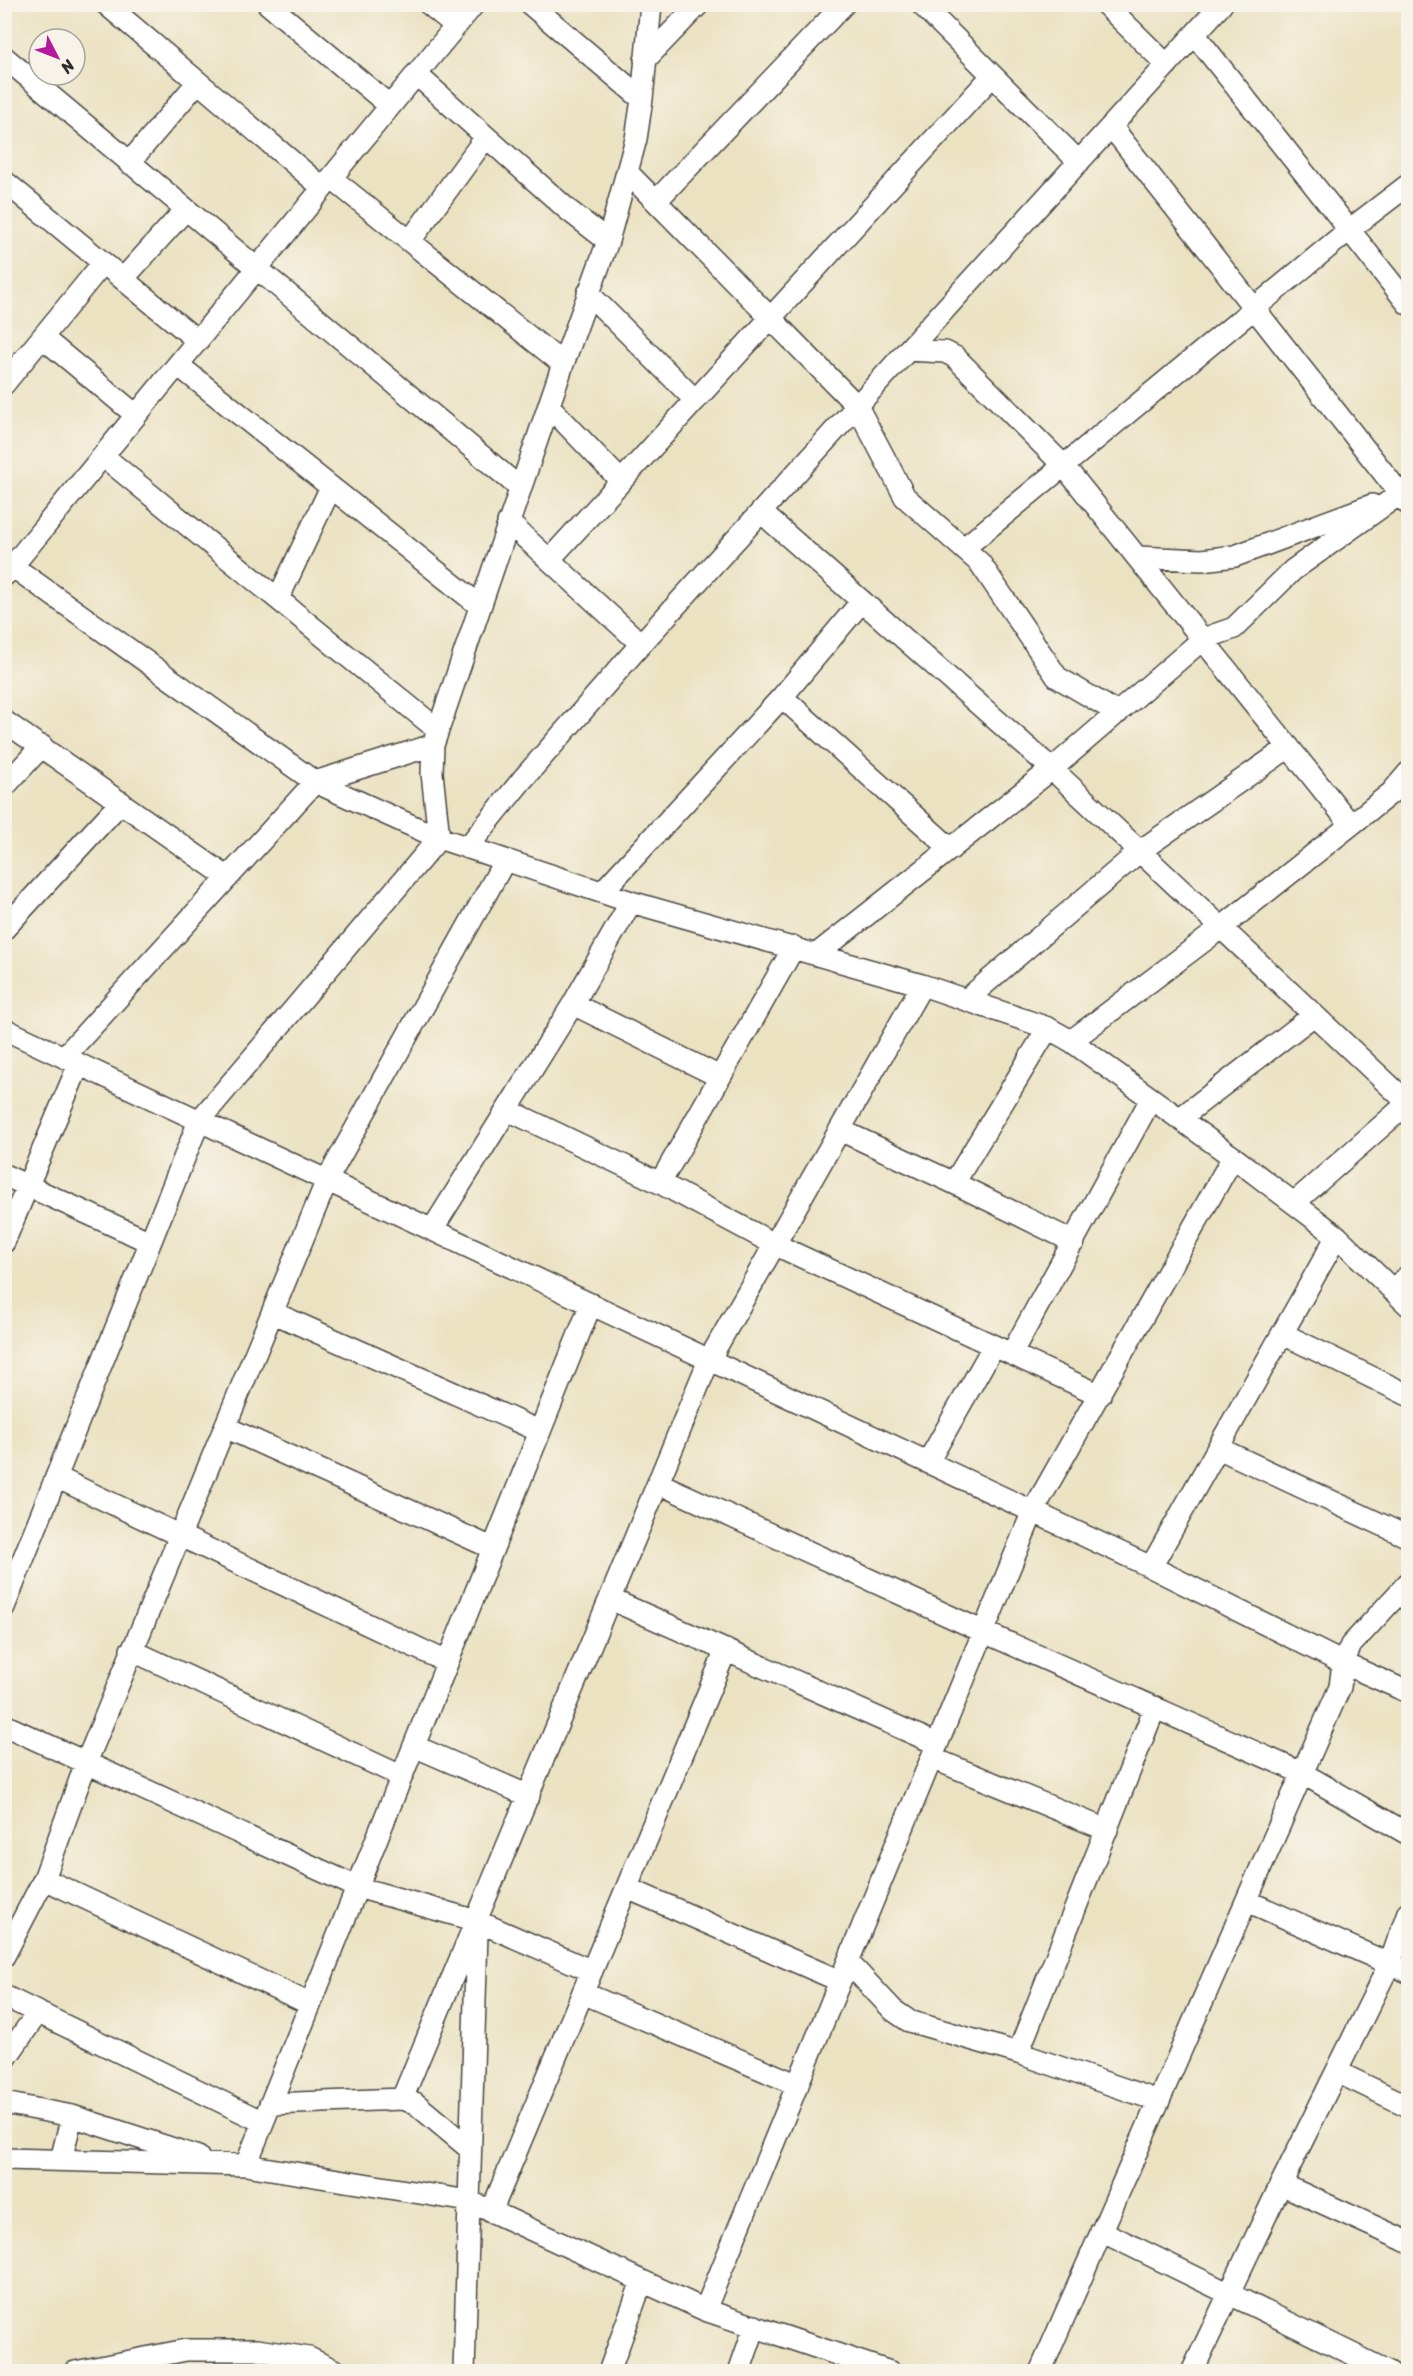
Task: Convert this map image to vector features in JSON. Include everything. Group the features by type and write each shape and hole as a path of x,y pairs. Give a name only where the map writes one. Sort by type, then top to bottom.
{"street":[{"path":"106,4 197,83 327,183 410,241 563,364"},
{"path":"268,4 390,106"},
{"path":"429,4 456,26"},
{"path":"474,4 8,571 315,782 439,838 631,902 922,985 1048,1028 1071,1041 1233,1157 1337,1236 1408,1305"},
{"path":"530,4 642,99"},
{"path":"5,1606 199,1120 439,838 432,773 436,737 508,522 608,241 636,139 651,4"},
{"path":"645,60 699,4"},
{"path":"657,200 844,4"},
{"path":"921,4 1079,162"},
{"path":"467,848 522,780 641,644 1222,4"},
{"path":"1114,8 1167,65"},
{"path":"1195,35 1408,304"},
{"path":"4,57 520,488"},
{"path":"416,74 568,210 608,241"},
{"path":"549,560 992,76"},
{"path":"129,163 197,83"},
{"path":"1111,126 1406,495"},
{"path":"410,241 486,137"},
{"path":"627,172 857,406 905,497 980,562 1057,677 1118,713"},
{"path":"6,185 198,341"},
{"path":"964,548 1349,230 1408,185"},
{"path":"123,279 186,209"},
{"path":"4,384 103,263"},
{"path":"588,293 695,399"},
{"path":"42,338 136,415"},
{"path":"908,350 945,352 955,357 1064,466 1351,825"},
{"path":"178,364 480,606"},
{"path":"549,406 621,480"},
{"path":"103,456 278,599 436,737"},
{"path":"278,599 331,487"},
{"path":"1137,557 1202,560 1235,556 1406,495"},
{"path":"818,954 1052,770 1203,639 1234,628 1293,570 1406,495"},
{"path":"761,512 1052,770 1408,1103 1294,1203"},
{"path":"508,522 641,644"},
{"path":"602,892 782,697 862,601"},
{"path":"782,697 951,849"},
{"path":"4,721 227,877"},
{"path":"4,1242 28,1186 71,1060 227,877 315,782 436,737"},
{"path":"4,787 42,746"},
{"path":"966,1000 1140,851 1288,747"},
{"path":"1071,1041 1221,928 1351,825 1391,793 1408,773"},
{"path":"4,929 121,802"},
{"path":"4,1956 44,1879 86,1763 131,1650 274,1313 327,1180 505,860"},
{"path":"432,1230 573,1004 631,902"},
{"path":"660,1183 794,947"},
{"path":"402,2099 709,1360 922,985"},
{"path":"573,1004 720,1077"},
{"path":"1179,1119 1314,1015"},
{"path":"954,1183 1048,1028"},
{"path":"4,1029 1151,1567 1343,1663 1408,1692"},
{"path":"928,1462 1074,1242 1151,1099"},
{"path":"508,1110 660,1183 776,1245 1100,1395"},
{"path":"840,1130 1074,1242"},
{"path":"705,2310 1033,1512 1233,1157"},
{"path":"4,1175 150,1242"},
{"path":"1151,1567 1337,1236"},
{"path":"1392,1290 1408,1276"},
{"path":"246,2165 591,1304"},
{"path":"274,1313 539,1431"},
{"path":"1283,1334 1408,1395"},
{"path":"225,1427 492,1548"},
{"path":"1218,1448 1408,1537"},
{"path":"56,1477 447,1662"},
{"path":"658,1483 984,1632 1302,1773 1408,1834"},
{"path":"1040,2372 1340,1687 1343,1663 1351,1645 1408,1582"},
{"path":"610,1599 726,1650 935,1751 1107,1830"},
{"path":"131,1650 402,1776"},
{"path":"491,2212 726,1650"},
{"path":"1018,2053 1155,1707"},
{"path":"4,1725 357,1887 477,1921 592,1971"},
{"path":"414,1746 529,1796"},
{"path":"44,1879 310,2004"},
{"path":"627,1888 844,1972 909,2021 1018,2053 1159,2101"},
{"path":"1247,1901 1399,1967"},
{"path":"1192,2372 1227,2294 1337,2072 1399,1967 1408,1912"},
{"path":"464,2372 477,1921"},
{"path":"583,1993 798,2085"},
{"path":"4,1996 267,2113 402,2099 415,2103 470,2149"},
{"path":"4,2061 38,2012"},
{"path":"1337,2072 1408,2106"},
{"path":"4,2103 72,2116 221,2164"},
{"path":"61,2160 72,2116"},
{"path":"4,2159 246,2165 469,2201 705,2310 890,2372"},
{"path":"1281,2184 1408,2242"},
{"path":"1101,2231 1389,2372"},
{"path":"609,2372 642,2281"},
{"path":"739,2372 755,2326"},
{"path":"75,2372 186,2350 257,2350 309,2358 338,2372"}]}
